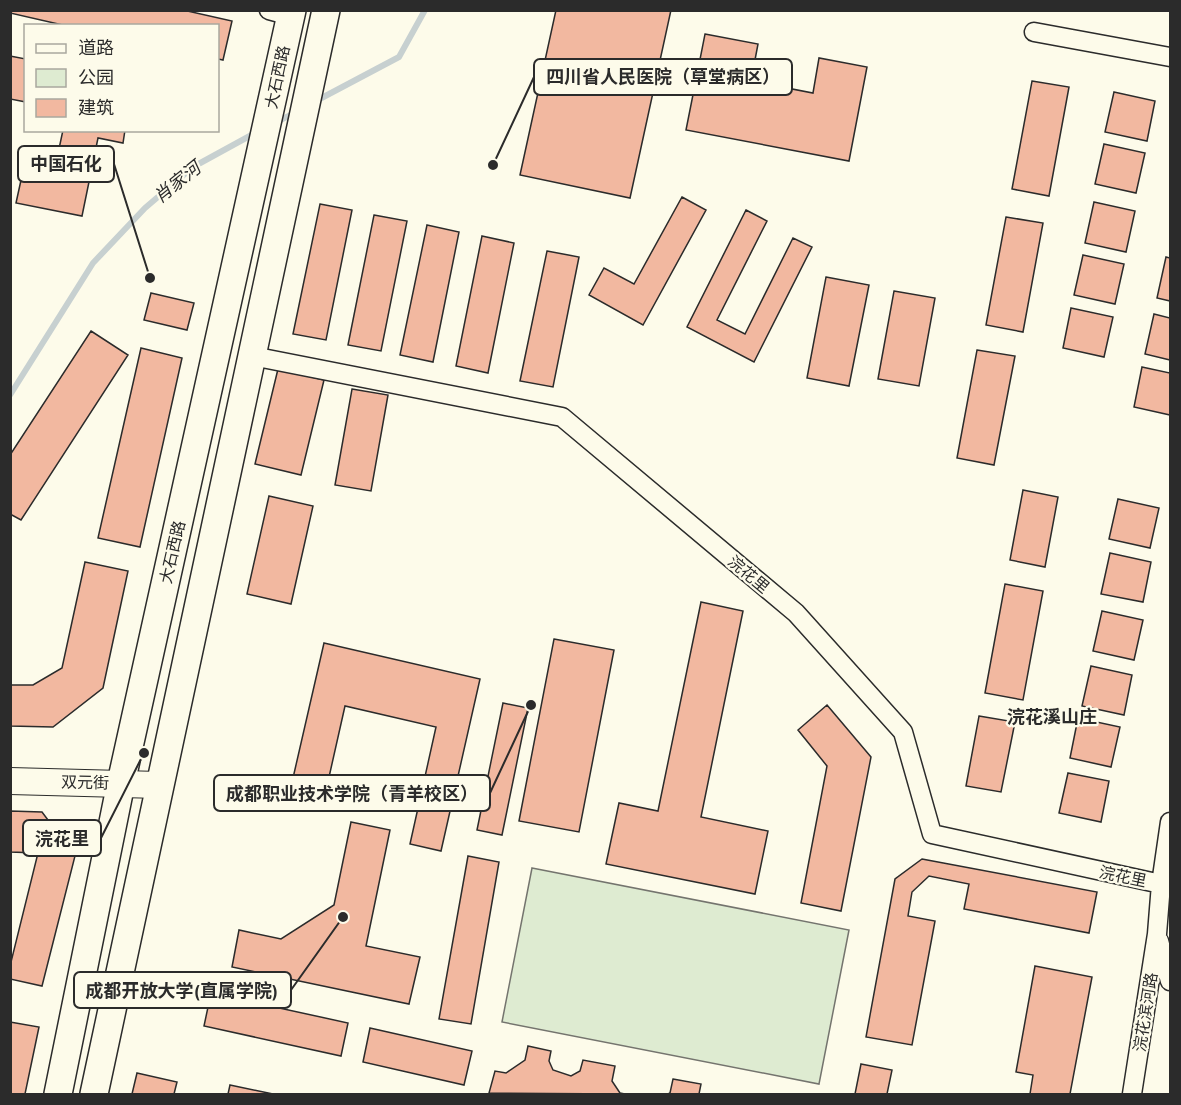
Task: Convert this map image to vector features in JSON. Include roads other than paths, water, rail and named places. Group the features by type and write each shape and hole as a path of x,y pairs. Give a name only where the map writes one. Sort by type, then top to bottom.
{"main road":[{"name":"大石西路","path":"94,1095 326,10"},
{"name":"大石西路","path":"58,1095 120,783 274,96 284,12"},
{"name":"双元街","path":"10,781 159,785"}],"street":[{"path":"1034,32 1170,57"},
{"name":"浣花里","path":"252,356 562,417 796,614 903,732 932,834 1161,884"},
{"name":"浣花滨河路","path":"1135,1093 1170,822"},
{"name":"浣花滨河路","path":"1157,934 1170,981"}],"waterway":[{"name":"肖家河","path":"314,102 399,57 425,10"},
{"name":"肖家河","path":"274,123 295,113"},
{"name":"肖家河","path":"10,395 93,263 145,208 193,167 257,132"}],"place":[{"name":"四川省人民医院（草堂病区）","path":"493,165"},
{"name":"中国石化","path":"150,278"},
{"name":"成都职业技术学院（青羊校区）","path":"531,705"},
{"name":"浣花里","path":"144,753"},
{"name":"成都开放大学(直属学院)","path":"343,917"}],"district":[{"name":"浣花溪山庄","path":"1052,716"}]}
